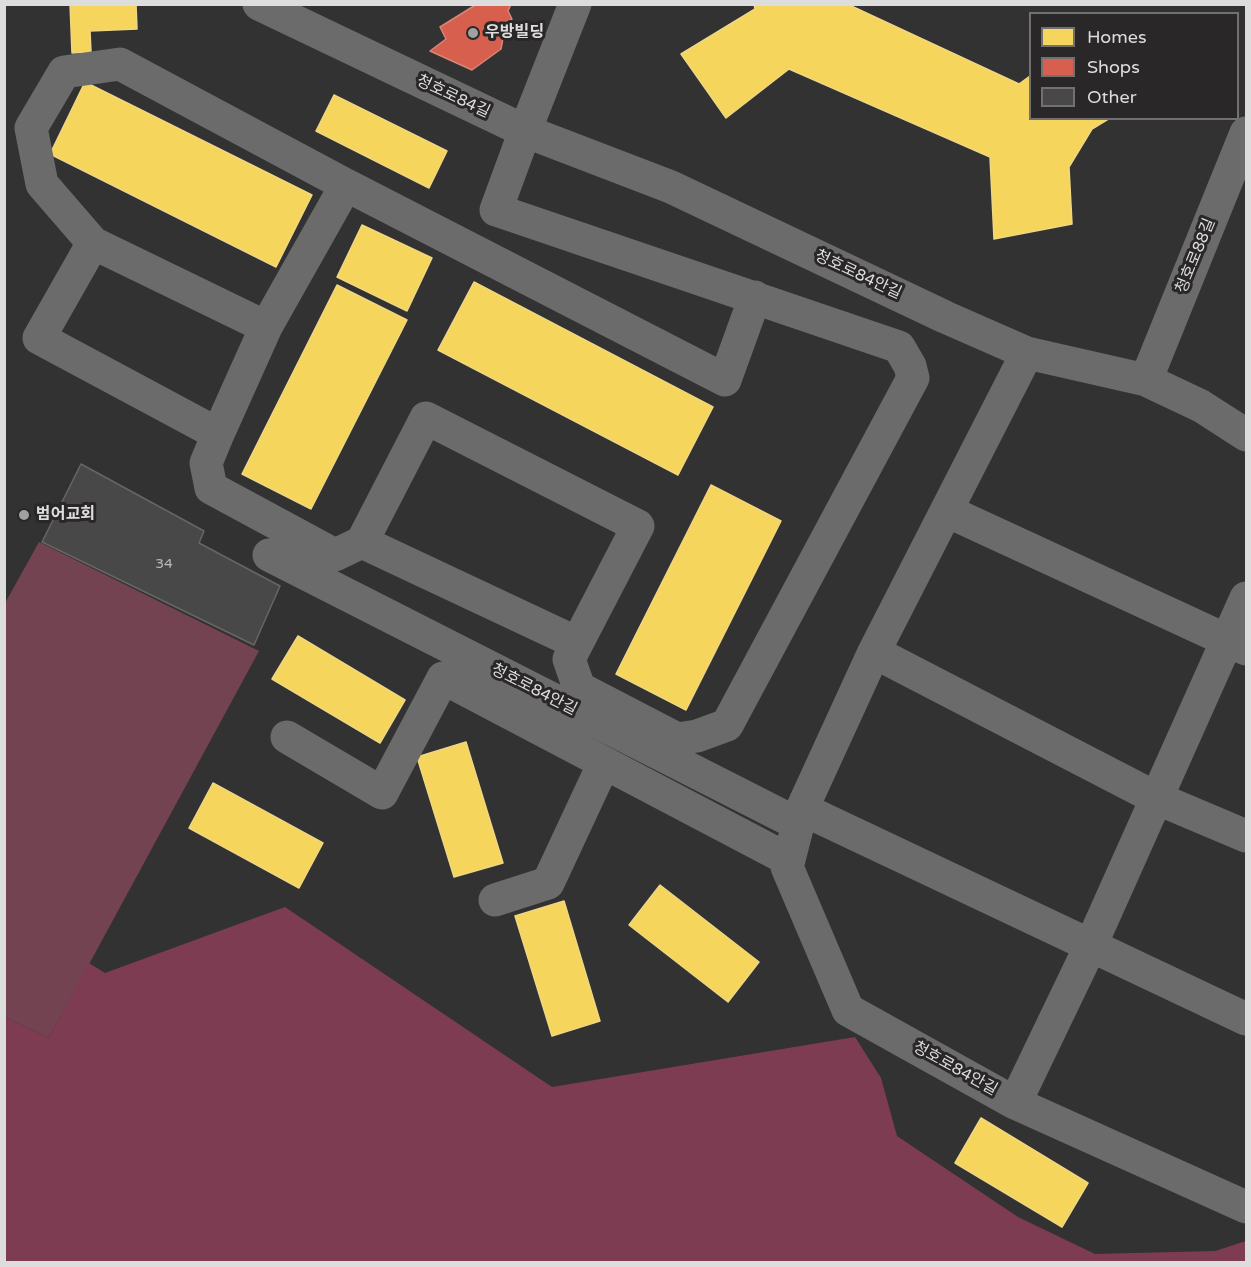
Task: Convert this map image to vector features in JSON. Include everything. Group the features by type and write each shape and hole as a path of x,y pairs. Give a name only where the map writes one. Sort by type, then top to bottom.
{"street":[{"name":"청호로84길","path":"259,4 525,131"},
{"path":"346,185 266,327 218,434 206,463 211,488 335,555 362,542 426,418 638,526 569,659 579,687 677,739 697,736 727,725 913,378 910,366 899,347 496,210 575,4"},
{"path":"266,327 93,243 42,184 32,128 64,72 120,64 346,185 725,380 755,297"},
{"name":"청호로84안길","path":"525,131 671,187 1027,353 874,651 800,816 787,867 849,1010 1015,1103 1246,1207"},
{"name":"청호로88길","path":"1146,380 1246,133"},
{"path":"93,243 39,338 218,434"},
{"path":"1027,353 1146,380 1201,406 1246,435"},
{"path":"947,511 1238,645"},
{"path":"362,542 577,643"},
{"name":"청호로84안길","path":"269,555 800,816 1246,1019"},
{"path":"1015,1103 1090,947 1155,798 1238,645 1246,598"},
{"path":"874,651 1155,798 1246,836"},
{"path":"287,737 382,793 443,678 789,860"},
{"path":"495,900 548,883 604,763"}],"shaded area":[{"path":"39,542 259,651 49,1038 5,1017 4,605"},
{"path":"285,907 552,1087 855,1037 881,1078 897,1136 1018,1217 1095,1254 1215,1251 1246,1241 1246,1262 5,1262 5,1017 49,1038 89,963 105,973"}],"building: Homes":[{"path":"70,4 136,4 137,29 90,31 91,52 72,53"},
{"path":"754,4 847,4 1019,84 1029,77 1029,120 1107,120 1092,129 1069,167 1072,224 994,239 990,157 789,69 726,118 681,54 755,9"},
{"path":"85,82 312,195 276,267 50,154"},
{"path":"334,95 447,151 429,188 316,131"},
{"path":"362,225 432,258 407,311 337,277"},
{"path":"474,282 713,407 678,475 438,350"},
{"path":"337,285 407,320 311,509 242,474"},
{"path":"711,485 781,521 686,710 616,674"},
{"path":"298,636 405,700 380,743 272,679"},
{"path":"466,742 503,863 454,877 417,757"},
{"path":"213,783 323,843 299,888 189,828"},
{"path":"660,885 759,962 728,1002 629,925"},
{"path":"564,901 600,1021 552,1036 515,916"},
{"path":"981,1118 1088,1183 1062,1227 955,1163"}],"building: Shops":[{"name":"우방빌딩","path":"477,4 511,4 508,11 512,19 506,22 501,49 472,70 430,51 446,39 440,27"}],"building: Other":[{"path":"81,464 204,531 199,543 280,586 254,645 42,542"}],"place":[{"name":"우방빌딩","path":"473,33"},
{"name":"범어교회","path":"24,515"}]}
